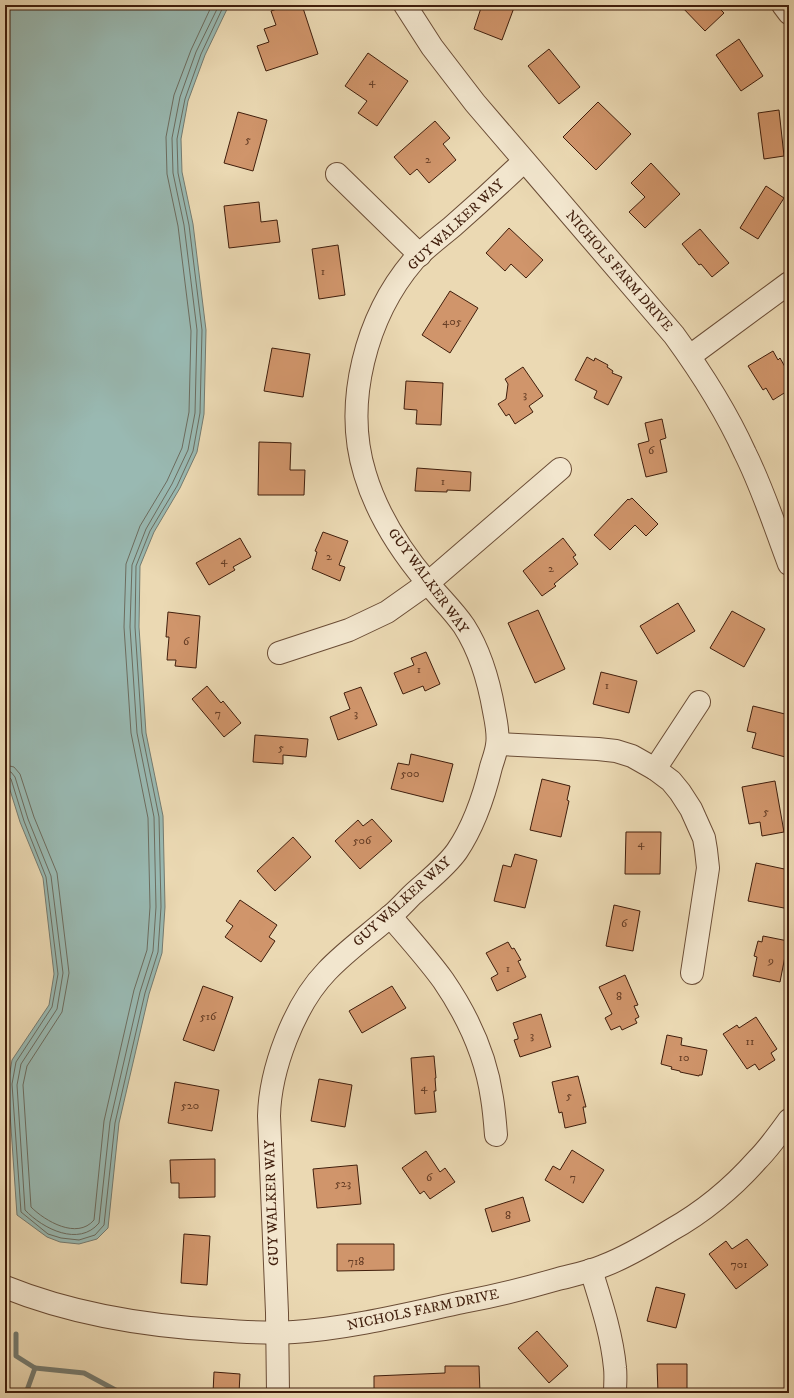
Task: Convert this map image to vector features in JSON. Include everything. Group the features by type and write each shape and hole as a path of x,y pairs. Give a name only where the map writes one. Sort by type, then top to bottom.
{"street":[{"name":"NICHOLS FARM DRIVE","path":"405,5 432,47 465,91 674,335 690,356 718,400 746,453 768,506 789,564"},
{"path":"783,5 789,13"},
{"name":"GUY WALKER WAY","path":"278,1393 269,1099 277,1067 287,1037 299,1009 313,986 345,953 390,916 441,869 457,851 480,807 498,744 498,732 492,697 486,674 475,646 465,627 428,583 392,535 374,500 364,473 358,446 356,411 360,379 373,329 397,284 414,261 524,161"},
{"path":"337,174 420,255"},
{"path":"690,356 789,283"},
{"path":"280,653 349,630 387,612 428,583 560,469"},
{"path":"655,769 699,702"},
{"path":"498,744 598,748 610,750 632,756 655,769 671,781 691,810 704,838 708,868 692,973"},
{"path":"390,916 443,980 469,1025 487,1075 492,1098 496,1134"},
{"name":"NICHOLS FARM DRIVE","path":"5,1287 40,1300 94,1315 178,1328 247,1332 295,1332 381,1320 530,1287 591,1270 636,1250 672,1230 701,1211 730,1187 757,1160 789,1120"},
{"path":"591,1270 610,1337 615,1369 615,1393"}],"water":[{"path":"5,5 229,5 205,55 188,101 181,139 182,172 193,224 206,330 204,414 197,452 180,488 154,532 140,566 139,627 146,733 163,816 165,907 162,953 149,994 119,1123 108,1228 97,1239 79,1244 60,1242 47,1237 17,1215 8,1084 12,1060 49,1005 54,974 43,878 20,822 5,774"}],"building":[{"path":"288,5 302,5 318,54 266,71 257,46 269,42 264,29 276,25 271,11"},
{"path":"482,5 515,5 502,40 474,29"},
{"path":"680,5 716,5 724,13 705,31"},
{"path":"739,39 763,76 741,91 716,55"},
{"path":"549,49 580,87 559,104 528,66"},
{"path":"368,53 408,81 377,126 358,113 367,101 345,86"},
{"path":"598,102 631,134 596,170 563,137"},
{"path":"779,110 784,156 764,159 758,113"},
{"path":"238,112 267,120 253,171 224,163"},
{"path":"435,121 450,138 443,144 456,160 429,183 417,169 410,175 394,157"},
{"path":"651,163 680,194 645,228 629,212 645,197 631,183"},
{"path":"766,186 784,198 758,239 740,228"},
{"path":"259,202 261,222 277,220 280,242 229,248 224,206"},
{"path":"509,228 543,260 526,278 511,264 505,271 486,253"},
{"path":"700,229 729,263 712,277 701,264 699,265 682,244"},
{"path":"338,245 345,295 319,299 312,249"},
{"path":"450,291 478,308 450,353 422,335"},
{"path":"272,348 310,354 303,397 264,391"},
{"path":"773,351 778,360 780,358 789,374 789,390 773,400 766,388 763,390 748,366"},
{"path":"587,357 594,361 595,358 608,365 607,367 613,371 612,373 622,377 608,405 594,398 597,391 575,380"},
{"path":"523,367 543,396 529,406 533,412 515,424 509,414 506,416 498,404 506,399 508,384 505,379"},
{"path":"406,381 443,383 441,425 416,424 417,410 404,409"},
{"path":"662,419 666,438 660,440 667,472 646,477 638,444 649,441 645,423"},
{"path":"259,442 291,443 290,470 305,470 304,495 258,495"},
{"path":"417,468 471,472 470,491 415,491"},
{"path":"632,498 658,524 646,536 635,525 610,550 594,535 628,499 629,500"},
{"path":"323,532 348,541 339,565 345,567 340,581 312,569 317,552 315,551"},
{"path":"240,538 251,557 233,567 235,570 209,585 196,563"},
{"path":"563,538 576,555 573,557 578,564 554,584 556,586 542,596 523,571"},
{"path":"678,603 695,631 657,654 640,626"},
{"path":"538,610 565,669 535,683 508,623"},
{"path":"732,611 765,629 744,667 710,648"},
{"path":"168,612 200,616 196,668 175,666 176,660 167,660 169,637 166,637"},
{"path":"426,652 440,684 425,691 423,686 403,694 394,673 414,665 411,658"},
{"path":"601,672 637,681 629,713 593,704"},
{"path":"207,686 221,703 223,701 241,723 224,737 192,699"},
{"path":"361,687 377,725 338,740 330,717 350,709 344,693"},
{"path":"753,706 789,715 789,758 752,748 756,733 747,731"},
{"path":"255,735 308,739 306,757 283,755 283,764 253,762"},
{"path":"411,754 453,764 443,802 391,789 398,763 409,765"},
{"path":"542,779 570,786 567,800 569,801 561,837 530,830"},
{"path":"775,781 784,832 762,836 760,822 749,824 742,787"},
{"path":"372,819 392,841 360,869 335,841 358,820 363,826"},
{"path":"626,832 661,832 660,874 625,874"},
{"path":"293,837 311,857 275,891 257,871"},
{"path":"515,854 537,860 525,908 494,901 503,865 511,867"},
{"path":"756,863 789,870 789,909 748,901"},
{"path":"240,900 277,925 269,937 275,941 261,962 225,937 233,926 226,921"},
{"path":"614,905 640,911 633,951 606,946"},
{"path":"763,936 788,941 780,982 753,976 757,957 754,956 758,941 762,942"},
{"path":"508,942 512,949 514,948 521,960 518,961 526,977 497,991 491,978 498,974 486,953"},
{"path":"625,975 638,1005 634,1006 639,1017 635,1019 637,1023 622,1030 620,1026 611,1030 605,1018 612,1014 599,987"},
{"path":"203,986 233,997 214,1051 183,1040"},
{"path":"392,986 406,1008 362,1033 349,1011"},
{"path":"541,1014 551,1047 520,1057 514,1040 518,1039 518,1037 513,1023"},
{"path":"756,1017 777,1049 771,1053 775,1060 759,1070 755,1064 747,1069 723,1034 737,1025 739,1028"},
{"path":"667,1035 682,1038 681,1045 707,1050 702,1075 699,1076 680,1072 671,1069 672,1067 661,1064"},
{"path":"434,1056 436,1091 434,1091 436,1112 415,1114 411,1058"},
{"path":"578,1076 586,1107 583,1107 586,1123 565,1128 562,1112 559,1113 552,1082"},
{"path":"319,1079 352,1085 345,1127 311,1121"},
{"path":"175,1082 219,1090 212,1131 168,1123"},
{"path":"572,1150 604,1170 583,1203 545,1180 553,1166 560,1170"},
{"path":"426,1151 440,1172 445,1168 455,1182 430,1199 424,1191 420,1194 402,1168"},
{"path":"215,1159 215,1197 179,1198 179,1183 171,1183 170,1160"},
{"path":"357,1165 361,1204 317,1208 313,1169"},
{"path":"523,1197 530,1221 492,1232 485,1209"},
{"path":"184,1234 210,1236 207,1285 181,1283"},
{"path":"747,1239 768,1265 736,1289 709,1254 726,1241 732,1249"},
{"path":"337,1244 394,1244 394,1270 337,1271"},
{"path":"656,1287 685,1294 676,1328 647,1321"},
{"path":"537,1331 568,1366 549,1383 518,1348"},
{"path":"657,1364 687,1364 687,1393 658,1393"},
{"path":"445,1366 479,1366 480,1393 374,1393 374,1376 445,1373"},
{"path":"214,1372 240,1374 239,1393 213,1393"}],"waterway":[{"path":"16,1334 16,1356 35,1368 26,1393"},
{"path":"35,1368 84,1373 121,1393"}]}
